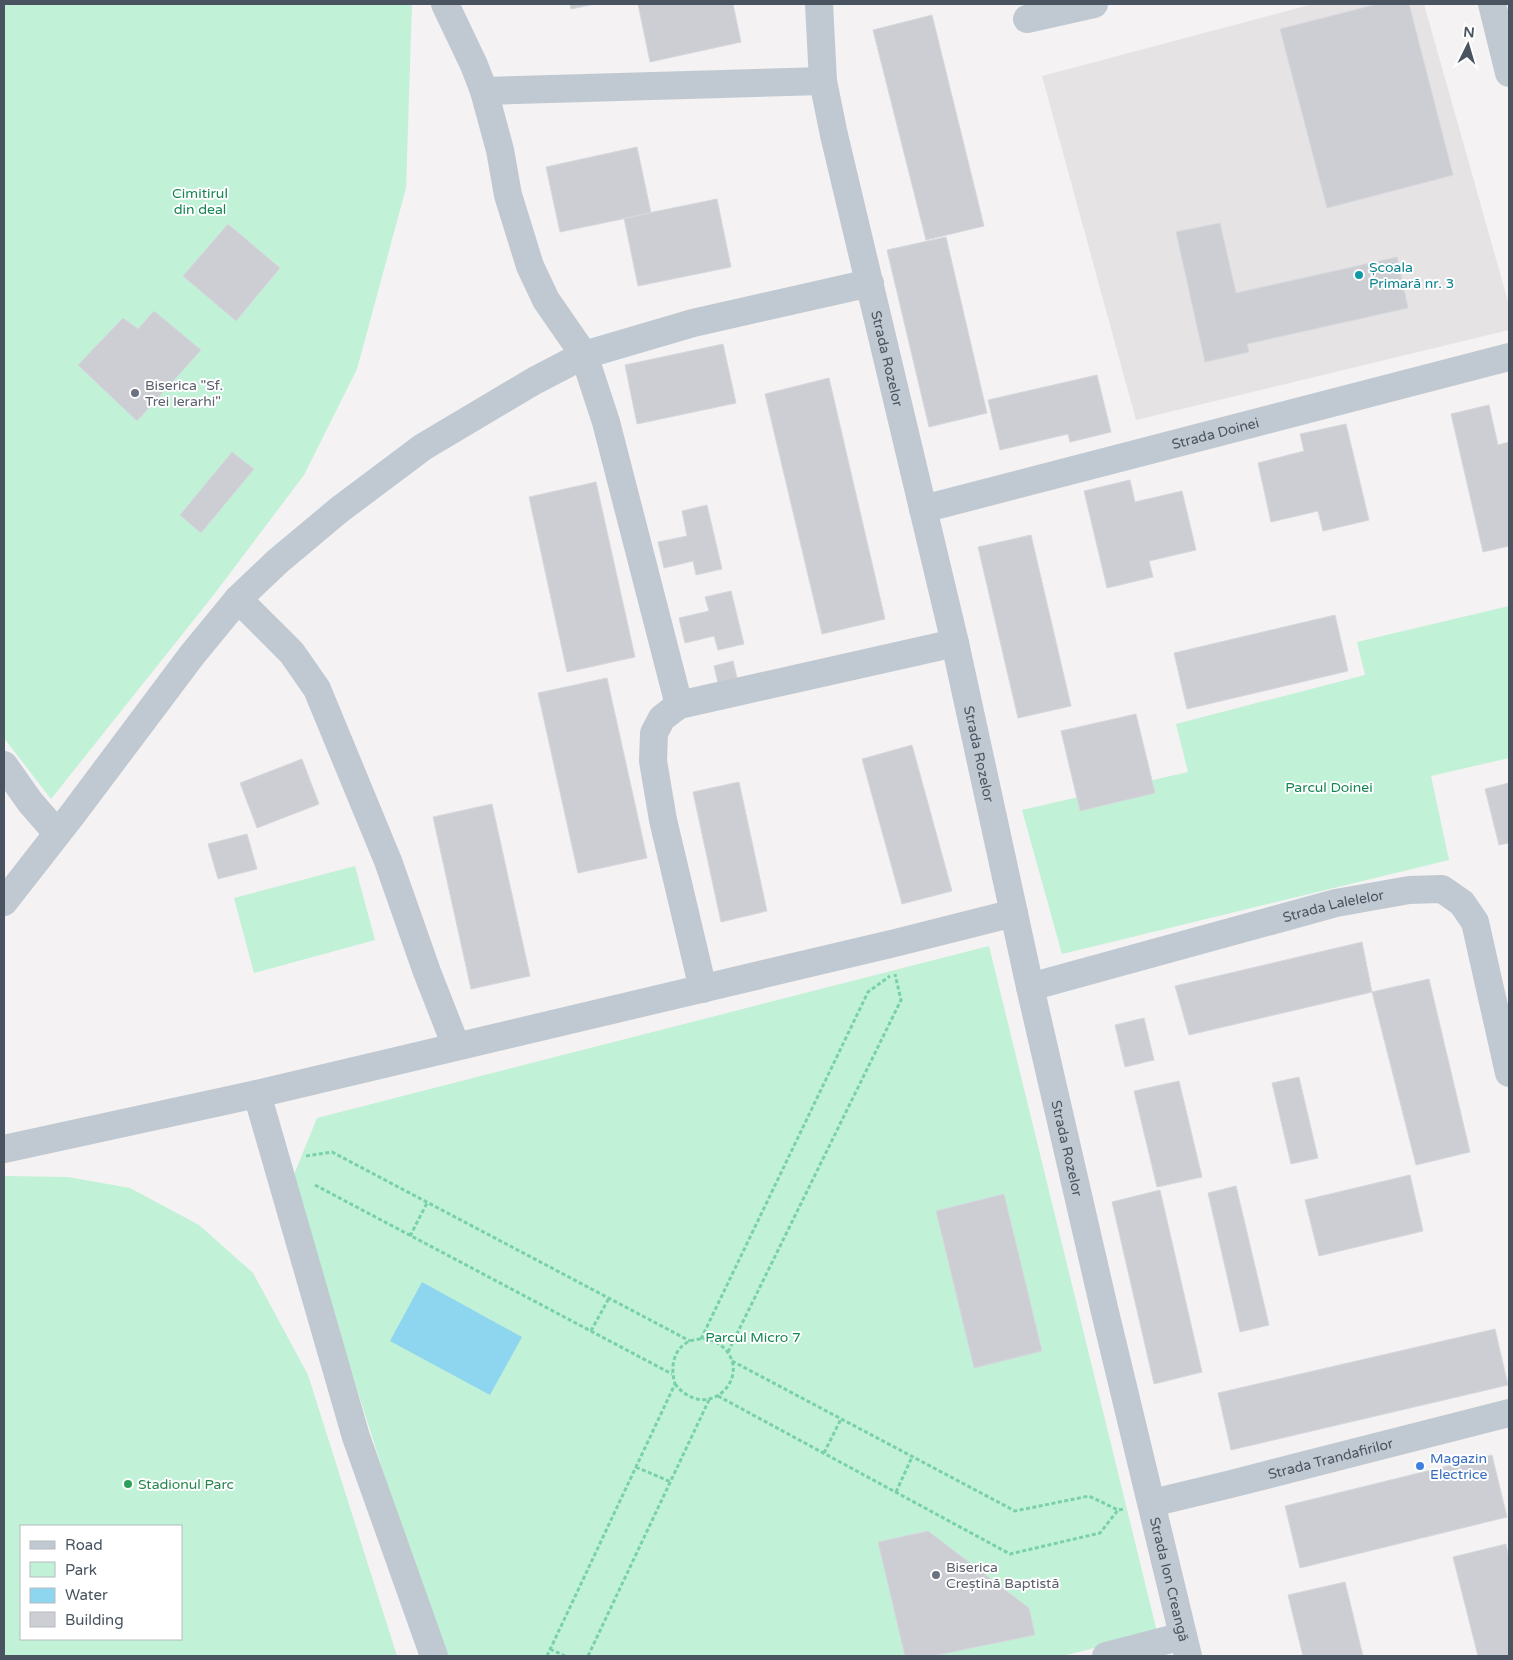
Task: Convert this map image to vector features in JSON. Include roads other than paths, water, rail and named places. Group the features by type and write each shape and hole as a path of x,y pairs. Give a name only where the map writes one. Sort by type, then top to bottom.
{"street":[{"path":"445,4 474,65 484,91 500,150 508,194 530,266 546,300 584,355 606,422 678,705"},
{"path":"1027,19 1094,4"},
{"path":"1492,4 1509,74"},
{"name":"Strada Rozelor","path":"823,7 823,81 955,643 1030,987 1152,1503"},
{"path":"484,91 823,81"},
{"path":"4,902 192,654 238,599 278,561 339,510 423,447 584,355 693,323 870,283"},
{"name":"Strada Doinei","path":"923,509 1509,357"},
{"path":"238,599 292,653 317,689 388,861 427,972 456,1046"},
{"path":"703,989 663,820 653,761 654,732 662,718 678,705 955,643"},
{"path":"4,765 30,802 57,834"},
{"name":"Strada Lalelelor","path":"1030,987 1336,903 1409,890 1442,889 1462,903 1475,922 1509,1073"},
{"path":"4,1150 257,1094 703,989 1014,913"},
{"path":"257,1094 356,1437 434,1656"},
{"name":"Strada Trandafirilor","path":"1152,1503 1509,1413"},
{"name":"Strada Ion Creangă","path":"1152,1503 1185,1646"},
{"path":"1106,1656 1185,1646"}],"water":[{"path":"422,1282 522,1337 490,1395 390,1341"}],"place":[{"name":"Școala Primară nr. 3","path":"1359,275"},
{"name":"Biserica \"Sf. Trei Ierarhi\"","path":"135,393"},
{"name":"Magazin Electrice","path":"1420,1466"},
{"name":"Stadionul Parc","path":"128,1484"},
{"name":"Biserica Creștină Baptistă","path":"936,1575"}],"park label":[{"name":"Cimitirul din deal","path":"200,202"},
{"name":"Parcul Doinei","path":"1329,787"},
{"name":"Parcul Micro 7","path":"753,1337"}]}
